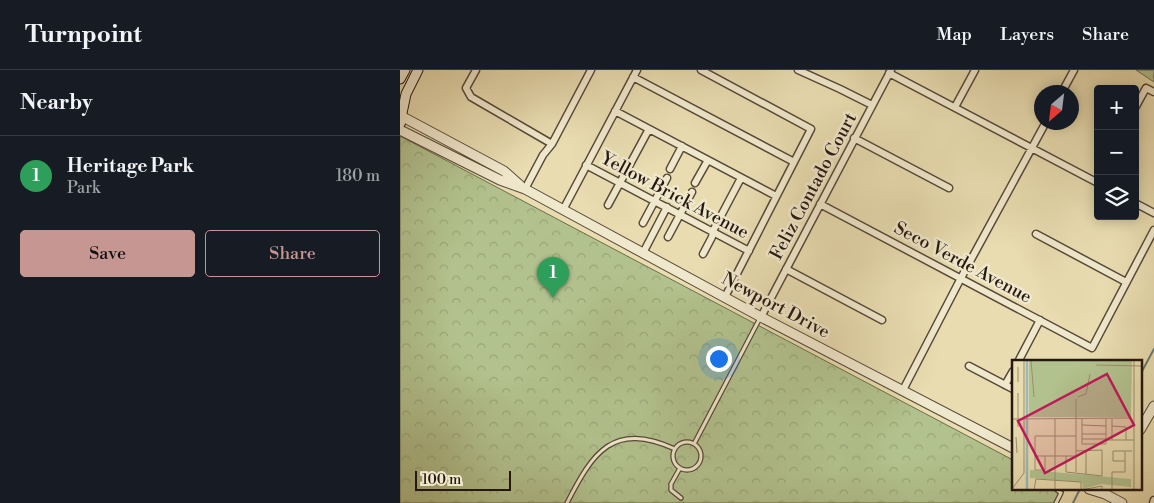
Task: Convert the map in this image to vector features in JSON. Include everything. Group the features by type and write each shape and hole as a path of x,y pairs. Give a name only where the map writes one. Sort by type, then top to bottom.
{"street":[{"path":"400,79 405,70"},
{"path":"401,115 406,94 418,70"},
{"path":"476,70 466,88 471,96 552,144"},
{"path":"525,189 543,155 552,144 591,70"},
{"path":"563,210 637,70"},
{"path":"701,70 811,129 725,297"},
{"path":"798,70 808,72 872,105"},
{"path":"955,108 975,70"},
{"path":"1066,85 1074,70"},
{"path":"890,72 1032,149 1094,180"},
{"name":"Feliz Contado Court","path":"761,317 890,72"},
{"path":"633,77 794,162"},
{"path":"1139,101 1146,88 1154,92"},
{"path":"615,111 776,196"},
{"name":"Newport Drive","path":"401,115 504,171 525,189"},
{"path":"608,205 649,129"},
{"name":"Newport Drive","path":"400,130 500,180 525,189 761,317 1012,447"},
{"path":"903,390 960,278 1042,130"},
{"path":"854,138 950,188"},
{"path":"670,169 682,146"},
{"path":"695,183 708,160"},
{"name":"Yellow Brick Avenue","path":"586,165 749,252"},
{"path":"643,223 667,178"},
{"path":"703,254 742,178"},
{"path":"668,237 692,192"},
{"name":"Seco Verde Avenue","path":"820,204 1092,348 1126,282"},
{"path":"1139,205 1154,213"},
{"path":"643,253 667,208"},
{"path":"1036,234 1126,282 1154,230"},
{"path":"786,269 882,320"},
{"path":"1019,360 1040,320"},
{"path":"969,366 1012,388"},
{"path":"1005,385 1012,373"},
{"path":"1142,427 1154,406"},
{"path":"1100,503 1106,491 1122,503"}],"lane":[{"path":"694,444 761,317"},
{"path":"567,503 590,462 610,445 620,441 646,439 675,449"},
{"path":"683,442 694,444 700,449 699,462 693,468 680,468 674,461 675,449 683,442"},
{"path":"680,468 671,484 671,490 682,498"},
{"path":"1056,503 1061,493 1057,490"}],"green space":[{"path":"1136,70 1154,70 1154,82"},
{"path":"400,136 1012,459 1012,490 1064,490 1057,503 400,503"}],"waterway":[{"path":"1142,371 1154,349"},
{"path":"1073,503 1080,490"}],"place":[{"name":"Heritage Park","path":"553,298"}]}
